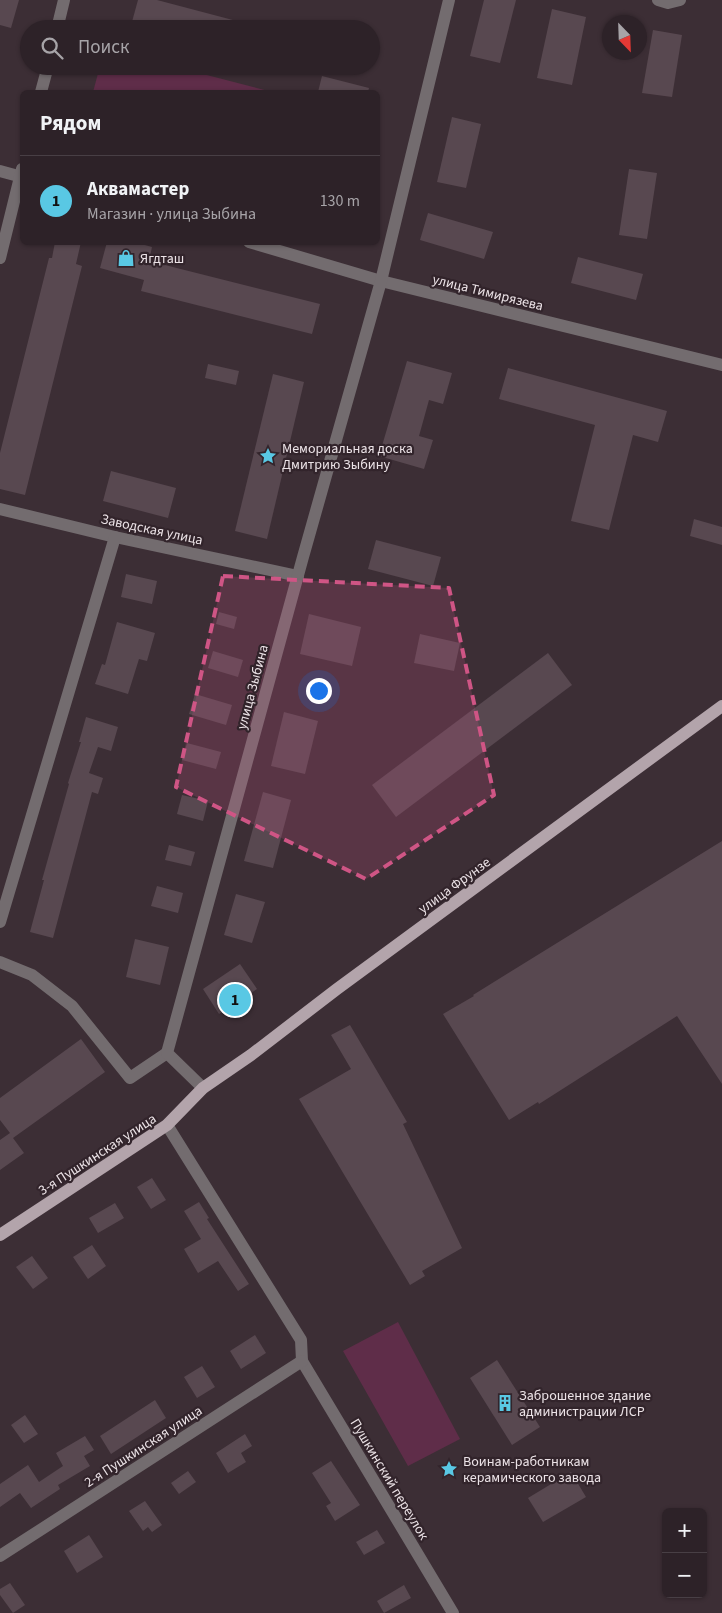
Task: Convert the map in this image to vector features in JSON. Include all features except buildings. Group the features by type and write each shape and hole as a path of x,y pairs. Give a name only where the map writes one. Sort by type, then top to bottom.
{"main road":[{"name":"улица Фрунзе","path":"203,1088 251,1055 337,989 722,706"},
{"name":"3-я Пушкинская улица","path":"0,1236 167,1125 203,1088"}],"street":[{"path":"59,20 64,0"},
{"name":"улица Зыбина","path":"166,1053 381,281 449,0"},
{"path":"658,0 668,3 680,0"},
{"path":"42,90 46,75"},
{"path":"0,170 20,174"},
{"path":"0,258 20,182"},
{"name":"улица Тимирязева","path":"259,245 381,281 722,365"},
{"name":"Заводская улица","path":"0,509 115,537 298,576"},
{"path":"0,922 115,537"},
{"path":"0,962 32,975 72,1006 130,1078 166,1053 203,1088"},
{"path":"167,1125 301,1340 302,1361"},
{"name":"2-я Пушкинская улица","path":"0,1556 302,1361"},
{"name":"Пушкинский переулок","path":"302,1361 453,1613"}],"highlighted area":[{"path":"223,576 449,588 494,795 366,879 176,787"}],"shaded area":[{"path":"98,75 207,75 264,90 94,90"},
{"path":"398,1322 460,1439 408,1466 343,1351"}],"place":[{"name":"Ягдташ","path":"126,258"},
{"name":"Мемориальная доска Дмитрию Зыбину","path":"268,456"},
{"name":"Аквамастер","path":"235,1000"},
{"name":"Заброшенное здание администрации ЛСР","path":"505,1403"},
{"name":"Воинам-работникам керамического завода","path":"449,1469"}]}
